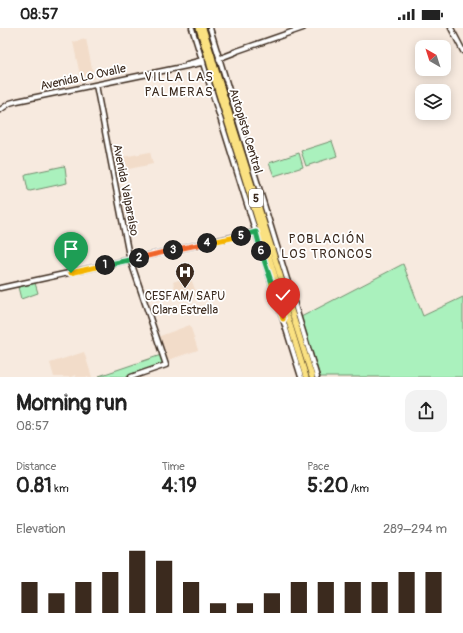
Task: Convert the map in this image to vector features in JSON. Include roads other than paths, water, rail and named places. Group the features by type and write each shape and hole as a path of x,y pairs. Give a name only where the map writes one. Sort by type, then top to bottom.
{"highway":[{"name":"Autopista Central","path":"199,28 210,56"},
{"name":"Autopista Central","path":"203,28 212,64 306,377"},
{"name":"Autopista Central","path":"212,64 312,377"}],"main road":[{"path":"192,28 301,377"},
{"path":"210,28 318,377"},
{"name":"Avenida Lo Ovalle","path":"0,110 18,101 202,62 236,52 303,28"},
{"path":"451,28 463,51"},
{"name":"Avenida Valparaíso","path":"96,85 130,260 166,365 131,377"},
{"path":"0,288 256,232"}],"place":[{"name":"CESFAM/ SAPU Clara Estrella","path":"185,289"}],"district":[{"name":"VILLA LAS PALMERAS","path":"179,84"},
{"name":"POBLACIÓN LOS TRONCOS","path":"327,246"}]}
